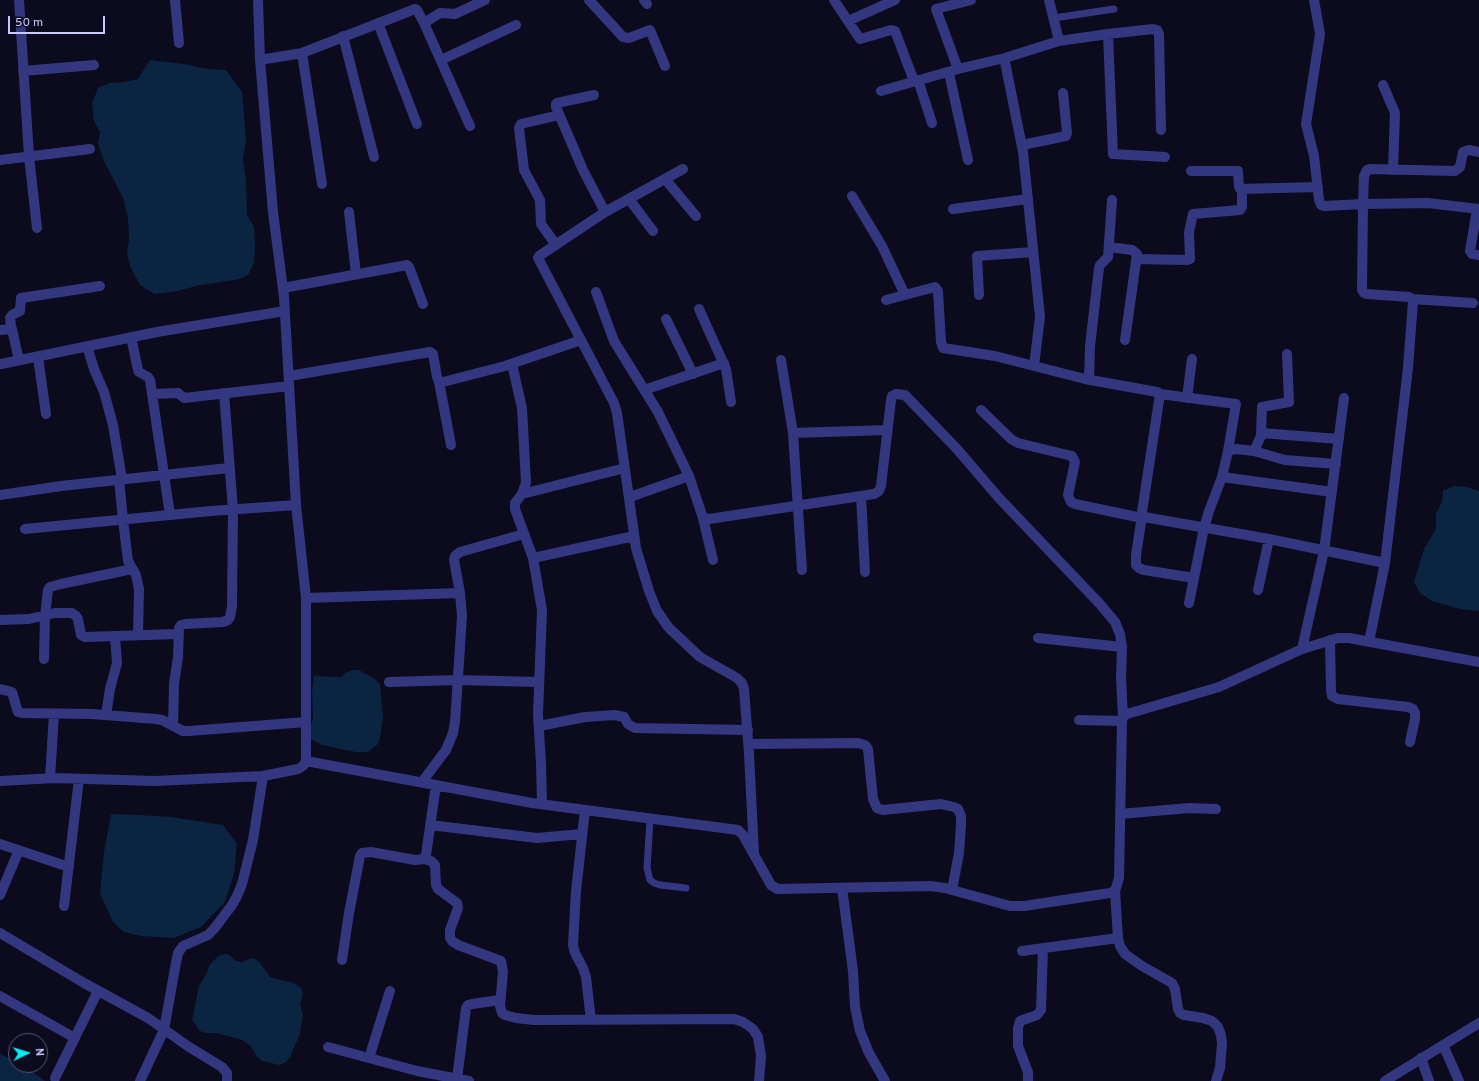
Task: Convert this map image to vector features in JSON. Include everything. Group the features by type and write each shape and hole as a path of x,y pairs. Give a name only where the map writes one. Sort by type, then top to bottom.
{"street":[{"path":"19,0 29,156 37,228"},
{"path":"175,0 179,43"},
{"path":"0,781 50,778 155,781 263,776 298,769 303,766 306,761 306,598 296,505 285,311 273,212 260,60 258,0"},
{"path":"424,23 440,13 452,15 485,0"},
{"path":"590,0 623,38 629,38 650,30 665,66"},
{"path":"834,0 860,40 891,30 895,31 916,80 932,123"},
{"path":"848,21 895,0"},
{"path":"968,160 954,71 934,4 971,0"},
{"path":"1049,0 1059,41"},
{"path":"1314,0 1320,40 1306,124 1314,156 1321,205 1428,203 1478,209 1470,251 1472,254 1479,255"},
{"path":"260,60 302,53 415,9 419,12 470,126"},
{"path":"378,23 417,124"},
{"path":"441,60 516,25"},
{"path":"881,91 916,80 1005,58 1059,41 1153,29 1157,30 1159,34 1161,130"},
{"path":"1108,34 1113,154 1165,157"},
{"path":"343,36 374,157"},
{"path":"302,53 322,184"},
{"path":"1005,58 1022,145 1040,317 1034,366"},
{"path":"23,71 94,65"},
{"path":"1383,85 1395,114 1393,170"},
{"path":"1022,145 1066,136 1067,133 1063,93"},
{"path":"594,95 557,103 556,107 583,170 605,212"},
{"path":"556,245 542,224 540,200 524,170 519,128 521,124 559,115"},
{"path":"0,160 90,149"},
{"path":"1473,303 1412,299 1409,297 1364,293 1362,290 1364,176 1367,170 1455,171 1460,167 1463,152 1469,150 1479,152"},
{"path":"682,169 605,212 538,258 614,403 617,413 630,498 634,536 642,569 657,611 669,628 700,657 737,678 742,683 746,700 754,855"},
{"path":"1137,259 1190,259 1189,232 1193,214 1240,210 1242,207 1242,189 1239,188 1238,171 1191,171"},
{"path":"665,179 696,216"},
{"path":"1242,189 1318,187"},
{"path":"852,196 882,246 905,295"},
{"path":"629,199 653,232"},
{"path":"953,209 1028,199"},
{"path":"1089,379 1090,346 1099,268 1108,257 1112,200"},
{"path":"349,212 356,274"},
{"path":"1109,247 1135,252 1137,259 1125,340"},
{"path":"979,295 977,256 1033,252"},
{"path":"283,288 407,265 423,304"},
{"path":"19,360 12,329 11,316 20,311 20,300 22,297 100,286"},
{"path":"886,300 932,287 937,288 941,342 944,348 995,356 1089,379 1157,392 1160,394 1236,404 1222,477 1204,528 1189,603"},
{"path":"596,292 614,341 658,412 688,476 703,518 713,560"},
{"path":"1369,642 1385,563 1408,368 1412,299"},
{"path":"698,309 724,363 732,402"},
{"path":"1,364 131,337 285,311"},
{"path":"666,319 693,374"},
{"path":"0,330 12,329"},
{"path":"131,337 138,370 148,377 152,394 170,515"},
{"path":"439,382 512,364 580,340"},
{"path":"87,346 94,369 104,392 112,425 121,479 123,520 128,561 136,575 139,589 138,635"},
{"path":"152,394 178,393 184,398 224,393 430,352 433,354 451,445"},
{"path":"1254,451 1261,433 1262,407 1289,402 1288,354"},
{"path":"38,356 46,414"},
{"path":"1187,398 1192,359"},
{"path":"781,360 793,434 802,570"},
{"path":"644,390 724,363"},
{"path":"512,364 523,416 526,483 522,494 515,503 515,508 533,558 542,610 539,682 542,804"},
{"path":"173,726 174,684 178,657 177,634 179,628 181,625 223,622 228,620 232,606 233,510 224,393"},
{"path":"703,518 708,519 798,506 874,494 879,491 892,396 896,394 905,395 957,449 999,498 1099,603 1115,622 1120,634 1122,647 1119,878 1114,890 1118,938 1120,946 1125,954 1132,960 1172,983 1175,989 1180,1013 1212,1021 1218,1027 1222,1044 1220,1068 1216,1081"},
{"path":"1160,394 1136,555 1136,565 1144,570 1194,578"},
{"path":"1302,649 1324,551 1344,398"},
{"path":"981,410 1011,439 1018,443 1072,456 1075,462 1068,496 1071,502 1106,511 1269,539 1385,563"},
{"path":"793,434 887,430"},
{"path":"1261,433 1339,439"},
{"path":"1228,451 1236,449 1254,451 1285,460 1336,464"},
{"path":"0,495 61,486 230,468"},
{"path":"522,494 625,468"},
{"path":"630,498 688,476"},
{"path":"1222,477 1332,492"},
{"path":"861,496 865,572"},
{"path":"25,529 296,505"},
{"path":"422,782 443,756 453,733 455,722 462,616 460,593 454,560 455,556 460,552 524,534"},
{"path":"533,558 634,536"},
{"path":"1258,590 1269,539"},
{"path":"44,659 45,616 48,590 53,586 132,569"},
{"path":"306,598 460,593"},
{"path":"0,620 29,619 55,613 72,613 78,619 80,633 82,636 177,634"},
{"path":"106,715 110,689 117,663 115,636"},
{"path":"1079,720 1122,719 1127,714 1219,687 1302,649 1344,637 1479,662"},
{"path":"1038,638 1122,647"},
{"path":"1330,640 1330,691 1332,696 1338,699 1408,707 1413,709 1415,719 1410,742"},
{"path":"389,682 458,680 539,682"},
{"path":"0,689 12,692 18,712 106,715 162,720 183,731 306,722"},
{"path":"50,778 54,714"},
{"path":"539,726 585,717 614,715 624,717 631,727 635,728 748,730"},
{"path":"749,744 858,743 865,745 868,749 873,799 877,808 883,810 941,804 954,806 958,809 961,816 961,825 959,853 952,890"},
{"path":"306,761 542,804 738,830 743,835 772,885 777,889 930,886 952,890 1018,907 1110,893 1114,890"},
{"path":"140,1081 164,1030 174,968 178,953 183,946 208,935 214,929 232,905 242,884 253,840 263,776"},
{"path":"64,906 70,867 79,779"},
{"path":"424,859 426,855 436,785"},
{"path":"1120,814 1189,808 1216,809"},
{"path":"585,810 576,891 573,945 586,977 591,1020"},
{"path":"430,825 537,838 582,834"},
{"path":"0,844 70,867"},
{"path":"0,895 19,850"},
{"path":"342,960 358,863 362,853 371,852 415,860 424,859 431,861 435,865 436,885 438,889 457,903 458,908 450,930 450,938 452,941 501,961 503,972 500,1006 502,1013 516,1018 534,1020 734,1019 743,1022 753,1029 758,1037 761,1056 759,1081"},
{"path":"842,888 853,971 855,1007 860,1031 869,1053 885,1081"},
{"path":"0,933 98,991 148,1018 222,1067 227,1073 227,1081"},
{"path":"1022,951 1118,938"},
{"path":"1028,1081 1028,1072 1018,1046 1018,1028 1020,1022 1040,1013 1043,948"},
{"path":"55,1078 98,991"},
{"path":"369,1058 390,991"},
{"path":"0,996 75,1038"},
{"path":"457,1079 466,1008 472,1004 500,1000"},
{"path":"1386,1081 1479,1023"},
{"path":"1443,1045 1459,1081"},
{"path":"328,1047 430,1077 469,1081"},
{"path":"1421,1058 1429,1081"}],"lane":[{"path":"1054,18 1114,9"},
{"path":"650,819 647,868 650,880 660,885 686,888"}],"water":[{"path":"150,60 184,64 207,69 226,70 242,92 246,140 243,159 246,180 247,215 254,227 255,247 254,263 248,275 240,279 155,294 140,285 131,268 127,254 129,239 128,218 123,198 104,161 98,143 100,132 94,121 92,104 98,88 109,83 138,79"},
{"path":"1454,486 1467,487 1479,491 1479,611 1460,609 1432,601 1420,593 1414,582 1424,549 1436,529 1436,513 1442,502 1443,491"},
{"path":"352,670 359,670 380,684 383,716 380,739 378,744 368,752 356,752 322,745 311,739 310,727 313,719 312,692 314,676 342,677 345,673"},
{"path":"111,814 171,817 223,825 237,844 234,874 225,902 201,927 174,938 142,936 124,932 113,922 100,893 104,852"},
{"path":"226,954 231,956 235,961 242,962 251,958 255,959 260,963 270,977 294,983 301,988 303,994 300,1005 303,1014 300,1034 290,1057 286,1062 280,1065 262,1061 257,1057 251,1046 242,1040 217,1033 206,1033 200,1031 192,1020 199,986 207,973 209,966 218,956"},
{"path":"0,1054 8,1058 8,1073 34,1073 45,1081 0,1081"}]}
